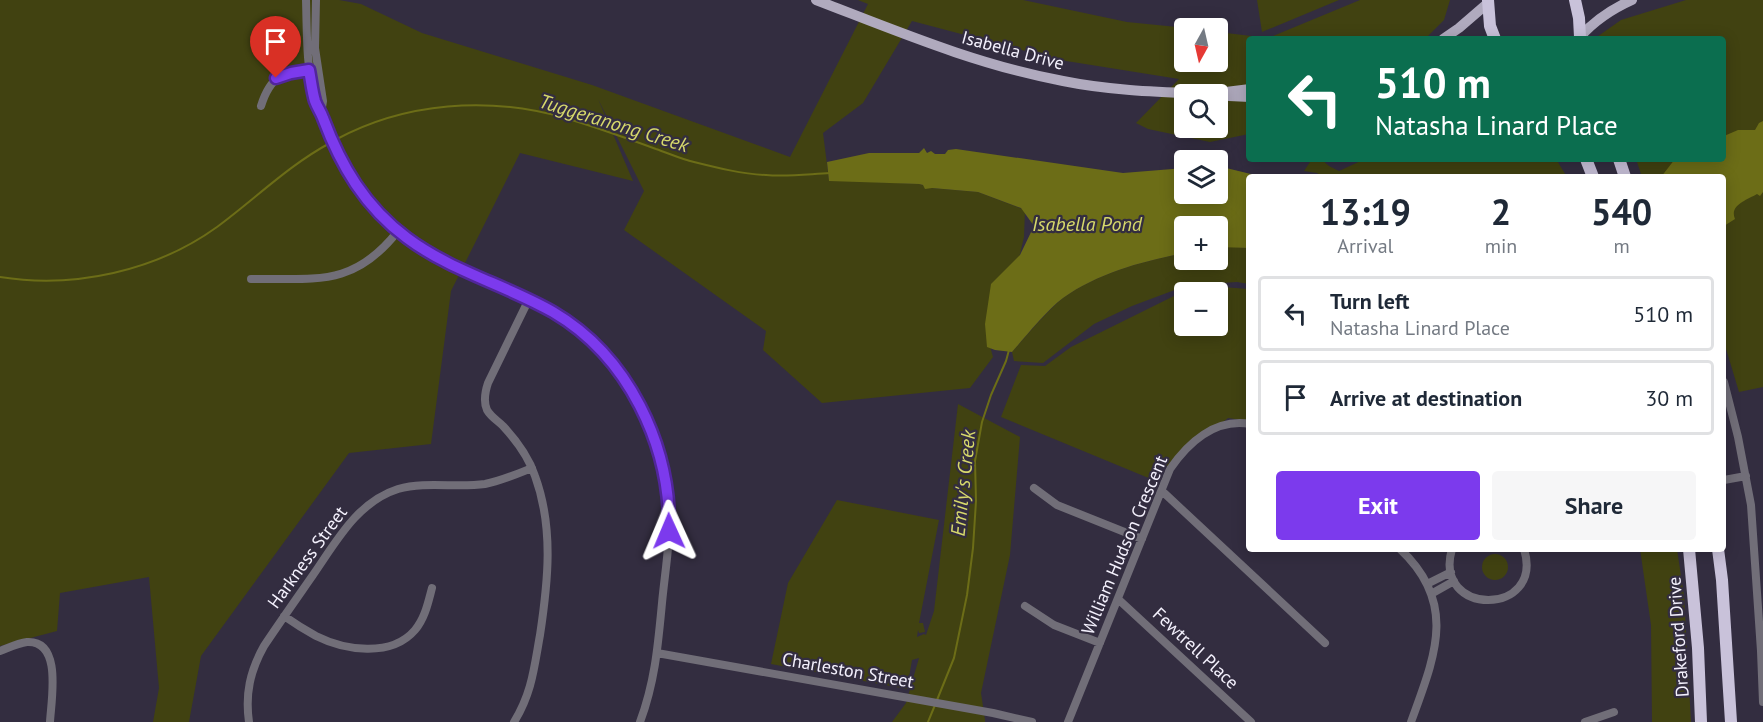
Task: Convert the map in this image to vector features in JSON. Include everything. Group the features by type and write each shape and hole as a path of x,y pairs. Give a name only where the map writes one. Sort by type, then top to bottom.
{"highway":[{"path":"1575,0 1580,18 1580,36"},
{"path":"1488,1 1490,26 1494,36"},
{"name":"Drakeford Drive","path":"1689,552 1698,648 1701,722"},
{"path":"1719,552 1731,722"}],"main road":[{"path":"1582,36 1594,21 1632,0"},
{"path":"1447,36 1488,1"},
{"name":"Isabella Drive","path":"820,2 954,52 1037,76 1118,90 1174,94"},
{"name":"Isabella Drive","path":"1228,92 1246,90"},
{"path":"1228,96 1246,97"}],"street":[{"path":"306,0 313,69 323,101 321,112 343,166 367,200 398,231 441,260 552,312 575,327 614,365 630,389 650,428 664,471 669,517 657,653 651,687 640,722"},
{"path":"311,48 316,0"},
{"path":"261,106 266,90 276,78 313,69"},
{"path":"251,279 320,278 350,272 373,258 398,231"},
{"path":"514,722 532,682 547,583 547,532 543,503 532,468 516,441 487,409 485,396 488,383 528,301"},
{"path":"1726,391 1746,476 1752,528 1763,702"},
{"name":"William Hudson Crescent","path":"1068,722 1170,470 1192,441 1214,428 1229,424 1246,424"},
{"name":"Harkness Street","path":"249,722 248,688 255,662 284,616 352,520 366,506 398,489 416,486 486,484 532,468"},
{"path":"1726,480 1746,476"},
{"path":"1034,488 1057,505 1142,539"},
{"path":"1162,491 1325,643"},
{"path":"1403,552 1420,571 1427,584 1437,622 1431,668 1411,722"},
{"path":"1451,552 1449,560 1452,576 1463,592 1474,598 1488,601 1501,599 1513,592 1525,575 1527,561 1525,552"},
{"path":"1427,584 1452,576"},
{"path":"1431,594 1452,576"},
{"path":"284,616 317,637 335,644 364,648 389,646 406,639 416,629 426,612 432,588"},
{"name":"Fewtrell Place","path":"1118,599 1251,722"},
{"path":"1025,606 1054,625 1100,644"},
{"path":"0,651 29,642 38,644 47,651 53,668 50,722"},
{"name":"Charleston Street","path":"657,653 949,704 1032,722"},
{"path":"1585,722 1614,712"}],"shaded area":[{"path":"0,0 339,0 361,4 422,33 592,85 790,157 868,4 858,0 1023,0 1127,22 1174,27 1174,72 1228,72 1228,33 1251,36 1246,36 1246,135 1210,142 1191,138 1228,138 1228,84 1174,84 1179,79 1060,60 912,21 863,103 823,133 829,180 919,184 932,188 978,192 1025,210 1024,237 1014,279 988,339 993,357 970,388 822,403 763,350 766,331 624,230 644,191 598,99 633,181 520,153 451,291 431,444 349,453 201,656 189,722 153,722 159,688 149,577 60,593 57,631 0,646"},
{"path":"1257,0 1339,0 1262,32"},
{"path":"1360,0 1450,0 1444,20 1428,36 1273,36"},
{"path":"1686,0 1763,0 1763,387 1739,392 1726,349 1726,174 1641,174 1637,162 1726,162 1726,36 1598,36 1621,20"},
{"path":"1174,84 1174,134 1148,129 1136,123"},
{"path":"1310,162 1324,162 1339,171 1358,162 1558,162 1565,174 1318,174 1304,171"},
{"path":"1228,247 1246,248 1246,284 1174,282 1174,290 1132,306 1094,324 1043,363 1014,361 1012,352 1063,298 1121,269 1174,255 1174,270 1228,270"},
{"path":"1228,287 1246,289 1246,421 1228,418 1151,479 1001,417 1021,365 1045,366 1071,347 1174,296 1174,336 1228,336"},
{"path":"958,404 1020,437 1010,555 981,693 985,722 892,722 906,703 919,658 912,660 907,689 771,664 788,583 837,500 939,520 919,623 923,623 925,632 919,633 918,630 917,637 926,635 934,611"},
{"path":"1640,552 1677,552 1684,596 1691,722 1652,722 1651,625"},
{"path":"1495,554 1504,558 1508,567 1504,576 1495,580 1486,576 1482,567 1486,558"}],"water":[{"path":"1763,121 1763,192 1760,196 1757,194 1740,204 1735,210 1735,219 1726,225 1726,174 1663,174 1673,162 1726,162 1726,135 1738,130 1755,130"},
{"name":"Isabella Pond","path":"924,148 927,153 931,151 935,154 945,154 948,150 956,149 1123,173 1174,169 1174,204 1228,204 1228,168 1251,174 1246,174 1246,248 1228,247 1228,216 1174,216 1174,255 1121,269 1077,289 1050,309 1012,352 995,350 987,347 985,324 991,284 1020,255 1034,226 1021,208 978,192 925,189 919,184 829,181 827,162 869,153 919,153"}],"waterway":[{"name":"Tuggeranong Creek","path":"335,140 390,117 448,106 477,105 536,111 565,118 684,159 730,170 774,176 830,173"},
{"name":"Tuggeranong Creek","path":"0,277 28,280 85,278 113,273 168,255 217,227 286,172 330,143"},
{"name":"Emily's Creek","path":"937,700 954,658 967,595 976,501 975,461 982,422 1009,350"},
{"name":"Emily's Creek","path":"928,722 935,705"}],"route":[{"path":"276,78 309,70 315,101 343,166 367,200 398,231 441,260 552,312 595,344 614,365 638,401 660,457 669,506 669,531"}]}
